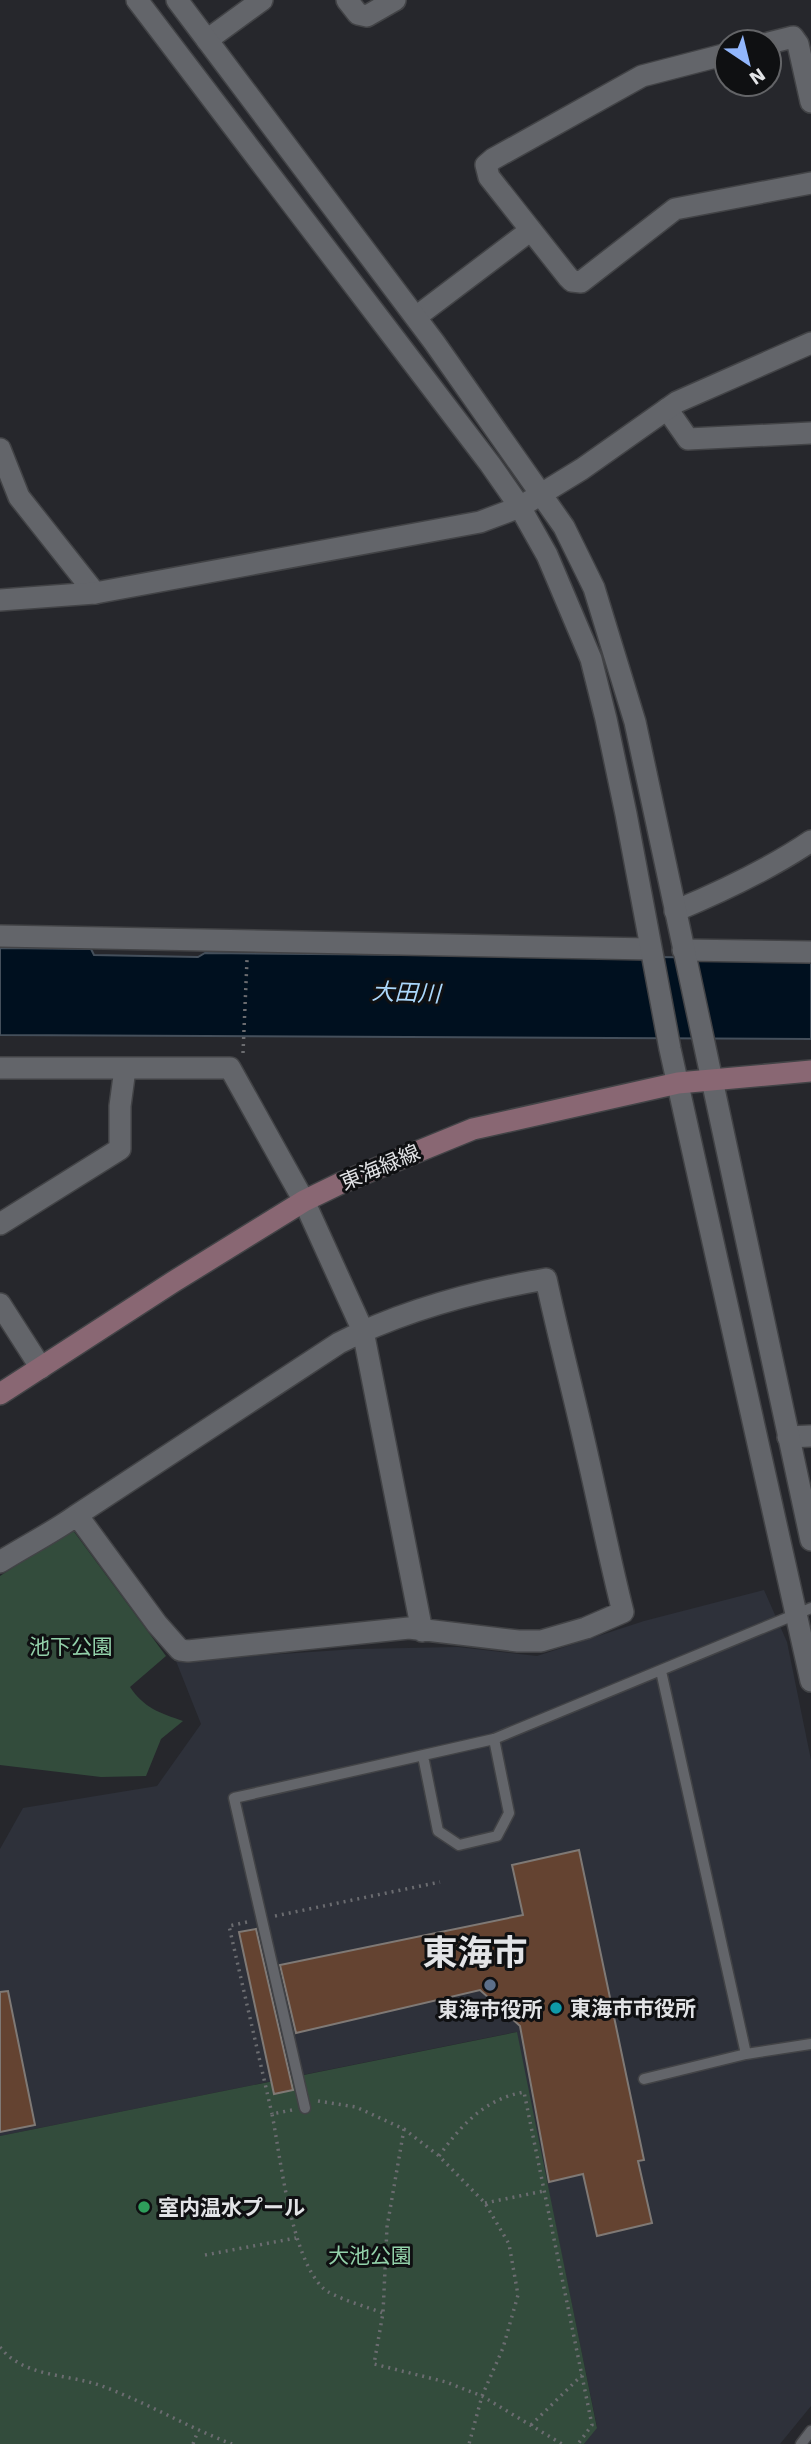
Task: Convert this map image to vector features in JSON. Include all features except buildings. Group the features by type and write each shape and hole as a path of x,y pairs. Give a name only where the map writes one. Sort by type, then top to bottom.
{"main road":[{"name":"東海緑線","path":"0,1394 173,1282 304,1202 341,1183 473,1129 678,1083 811,1071"}],"street":[{"path":"137,0 457,420 520,507 547,555 591,659 612,746 670,1049 804,1611 811,1681"},
{"path":"177,0 416,317 564,527 594,588 635,722 811,1540"},
{"path":"207,40 262,0"},
{"path":"347,0 358,14 367,16 395,0"},
{"path":"783,40 793,37 798,44 811,102"},
{"path":"713,58 642,76 486,165 489,177 572,281 581,282 674,209 811,183"},
{"path":"416,317 531,230"},
{"path":"0,600 95,593 480,522 520,507 582,469 677,402 811,343"},
{"path":"667,409 688,439 811,433"},
{"path":"0,449 19,497 95,593"},
{"path":"675,911 721,892 778,863 811,841"},
{"path":"0,936 652,954"},
{"path":"684,954 811,952"},
{"path":"0,1068 230,1068 304,1202 363,1331 422,1631"},
{"path":"0,1224 120,1149 120,1106 125,1069"},
{"path":"0,1562 339,1343 363,1331 454,1300 546,1279 623,1612 586,1628 541,1641 518,1641 409,1628 326,1639 180,1650 157,1624 76,1515"},
{"path":"0,1304 41,1367"},
{"path":"789,1437 811,1436"}],"lane":[{"path":"304,2103 234,1798 494,1739 804,1611"},
{"path":"661,1671 746,2054"},
{"path":"423,1756 438,1831 459,1845 497,1836 509,1813 494,1739"},
{"path":"644,2079 746,2054 811,2044"},
{"path":"801,2444 811,2431"}],"path":[{"path":"243,1048 248,958"},
{"path":"383,2313 325,2290 307,2267 296,2238 272,2114 229,1926 440,1882"},
{"path":"439,2156 457,2131 479,2111 506,2096 524,2092 592,2425 578,2444"},
{"path":"272,2114 304,2103 356,2107 404,2129 439,2156 485,2203 509,2244 518,2295 503,2348 482,2396 469,2444"},
{"path":"404,2129 387,2227 383,2313 374,2364 446,2382 482,2396 561,2444"},
{"path":"485,2203 544,2191"},
{"path":"205,2255 296,2238"},
{"path":"0,2347 29,2368 98,2385 198,2431 233,2444"},
{"path":"531,2425 582,2375"},
{"path":"193,2444 198,2431"}],"shaded area":[{"path":"764,1590 787,1642 811,1760 811,2406 780,2444 584,2444 597,2427 516,2032 0,2136 0,1849 23,1808 157,1786 201,1724 176,1661 356,1649 458,1647 537,1656 644,1621"}],"green space":[{"name":"池下公園","path":"72,1529 166,1656 130,1687 147,1705 183,1721 161,1739 146,1776 101,1777 0,1765 0,1576"},
{"name":"大池公園","path":"517,2032 597,2428 584,2444 0,2444 0,2136"}],"water":[{"name":"大田川","path":"0,948 91,949 94,955 198,957 205,953 765,958 811,962 811,1039 0,1035"}],"place":[{"name":"東海市役所","path":"490,1985"},
{"name":"東海市市役所","path":"556,2008"},
{"name":"室内温水プール","path":"144,2207"}],"district":[{"name":"東海市","path":"475,1953"}]}
